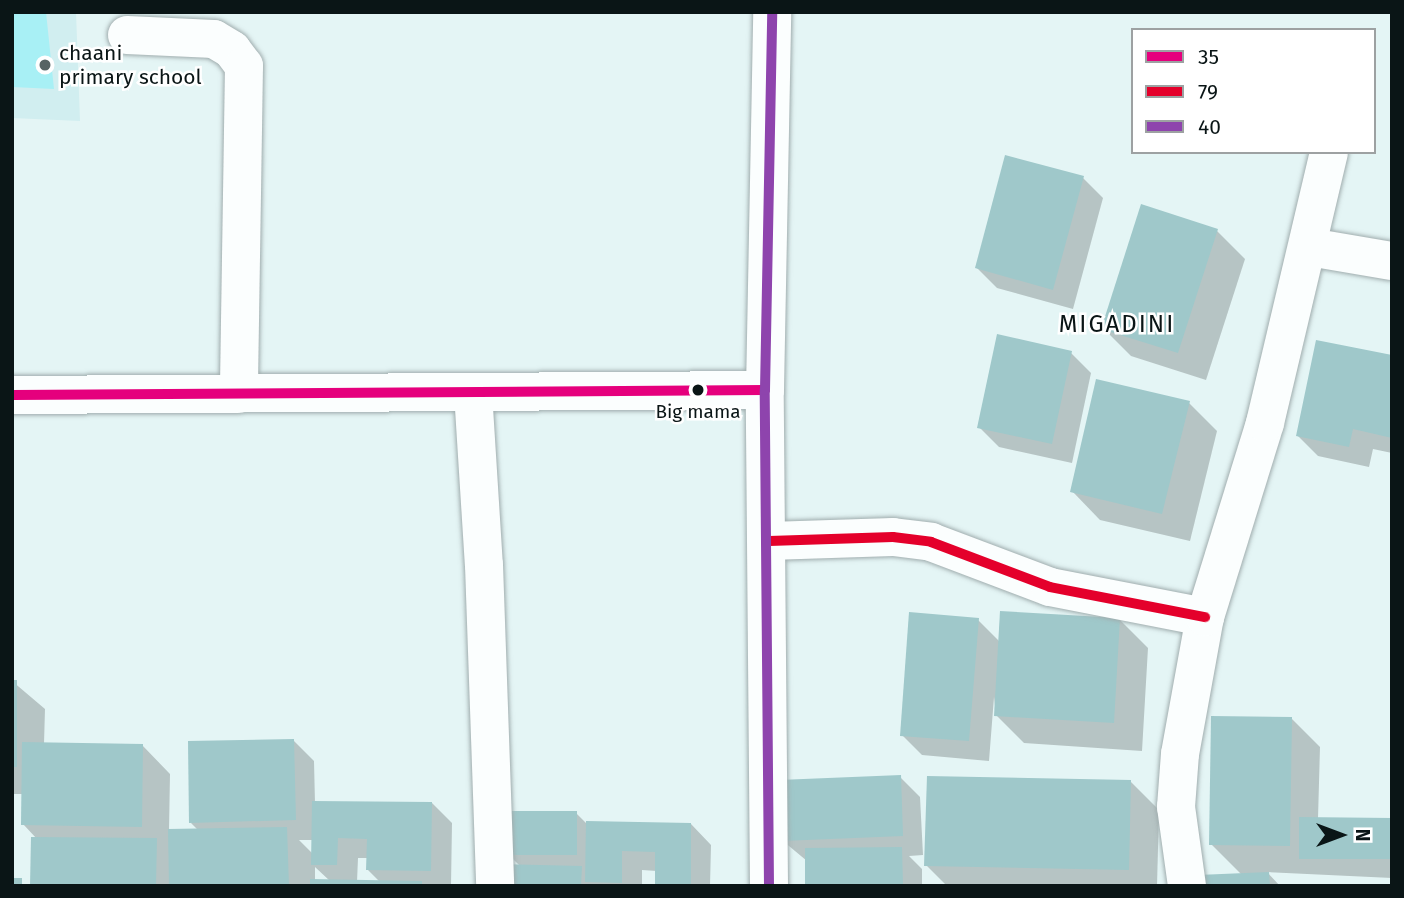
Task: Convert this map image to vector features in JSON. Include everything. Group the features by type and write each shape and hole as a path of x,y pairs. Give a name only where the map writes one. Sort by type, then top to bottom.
{"street":[{"path":"769,886 769,541 765,390 772,12"},
{"path":"127,35 214,39 232,50 244,66 239,394"},
{"path":"1187,886 1176,807 1180,754 1205,617 1265,423 1309,247 1329,154"},
{"path":"1309,247 1392,261"},
{"path":"12,395 765,390"},
{"path":"474,392 495,886"},
{"path":"769,541 893,537 931,542 1050,587 1205,617"}],"shaded area":[{"name":"chaani primary school","path":"12,12 76,12 80,121 12,118"},
{"path":"12,12 46,12 54,89 12,87"}],"building":[{"path":"1005,155 1084,176 1053,290 975,268"},
{"path":"1141,204 1218,229 1178,353 1101,329"},
{"path":"997,334 1072,351 1052,444 977,428"},
{"path":"1316,340 1392,355 1392,438 1353,429 1349,447 1296,436"},
{"path":"1096,379 1190,401 1162,514 1070,492"},
{"path":"1000,611 1120,618 1114,723 994,716"},
{"path":"909,612 979,618 969,741 900,736"},
{"path":"12,680 17,680 17,767 12,767"},
{"path":"1211,716 1292,717 1290,846 1209,845"},
{"path":"294,739 296,820 189,823 188,741"},
{"path":"22,742 143,744 142,827 21,825"},
{"path":"901,775 903,836 782,841 779,780"},
{"path":"927,776 1131,780 1129,870 924,866"},
{"path":"312,801 432,802 431,871 366,870 367,839 338,838 337,865 311,865"},
{"path":"506,811 577,811 577,855 506,855"},
{"path":"1299,817 1392,818 1392,859 1299,859"},
{"path":"586,821 691,823 691,885 655,884 655,852 622,851 622,883 585,882"},
{"path":"287,827 289,886 169,886 168,829"},
{"path":"31,837 157,838 156,886 30,886"},
{"path":"902,847 903,886 805,886 805,848"},
{"path":"503,864 582,866 581,886 503,886"},
{"path":"1269,872 1270,886 1199,886 1198,875"},
{"path":"12,878 22,878 22,886 12,886"},
{"path":"310,879 422,881 422,886 310,886"}],"transit line":[{"name":"40","path":"769,886 765,390 772,12"},
{"name":"35","path":"12,395 765,390"},
{"name":"79","path":"769,541 893,537 931,542 1050,587 1205,617"}],"place":[{"name":"chaani primary school","path":"45,65"},
{"name":"Big mama","path":"698,390"}],"district":[{"name":"MIGADINI","path":"1117,325"}]}
